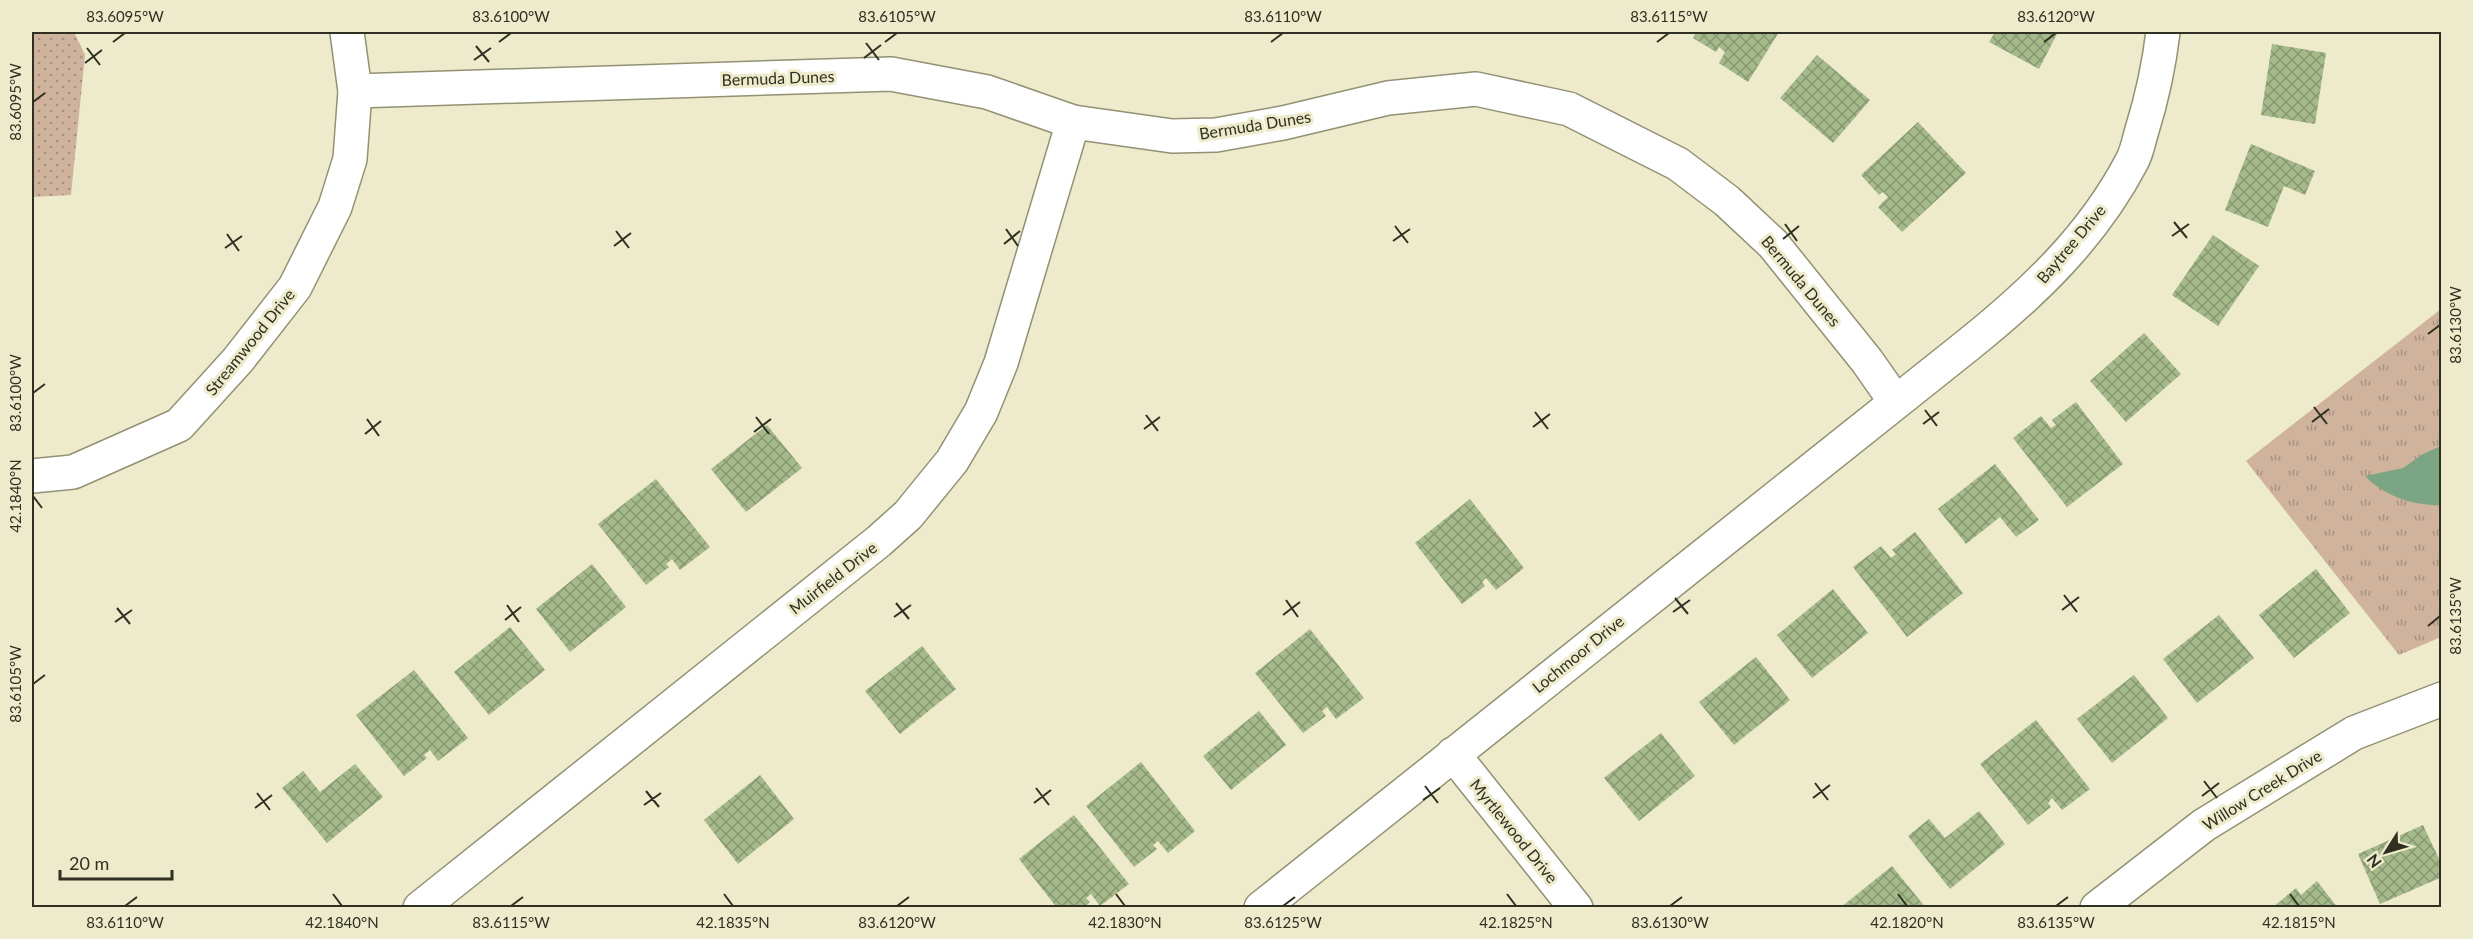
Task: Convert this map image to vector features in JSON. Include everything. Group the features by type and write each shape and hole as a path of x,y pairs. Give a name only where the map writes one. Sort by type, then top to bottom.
{"street":[{"name":"Streamwood Drive","path":"32,476 73,472 179,425 238,360 295,287 335,207 351,159 355,91 347,32"},
{"name":"Baytree Drive","path":"1895,401 2013,309 2052,271 2096,219 2133,159 2150,104 2163,32"},
{"name":"Bermuda Dunes","path":"355,91 891,74 987,92 1073,122 1172,136 1216,135 1282,123 1388,98 1476,89 1569,109 1678,164 1727,201 1773,244 1867,361 1895,401"},
{"name":"Muirfield Drive","path":"420,908 879,541 908,515 952,461 981,412 1001,363 1073,122"},
{"name":"Lochmoor Drive","path":"1261,908 1895,401"},
{"name":"Willow Creek Drive","path":"2097,908 2204,825 2334,745 2354,733 2442,699"},
{"name":"Myrtlewood Drive","path":"1453,754 1576,908"}],"green space":[{"path":"32,32 74,32 85,55 71,195 32,197"},
{"path":"2441,309 2441,637 2399,655 2246,461"}],"shaded area":[{"path":"2441,446 2441,505 2410,502 2381,489 2365,476 2403,468 2423,454"}],"building":[{"path":"1696,32 1779,32 1748,82 1719,63 1725,52 1719,47 1716,52 1693,38"},
{"path":"1995,32 2058,32 2039,69 1989,42"},
{"path":"2272,44 2326,53 2315,124 2261,115"},
{"path":"1817,55 1870,100 1833,143 1780,98"},
{"path":"1918,122 1966,173 1902,232 1878,207 1888,197 1883,192 1879,195 1861,175"},
{"path":"2251,144 2315,171 2305,195 2284,186 2268,227 2225,210"},
{"path":"2213,235 2259,266 2218,326 2172,295"},
{"path":"2144,333 2181,374 2126,422 2090,381"},
{"path":"2076,402 2123,464 2067,507 2013,438 2041,416 2051,428 2056,425 2052,420"},
{"path":"767,425 802,468 746,512 711,469"},
{"path":"1995,464 2039,520 2016,537 2000,517 1966,544 1938,509"},
{"path":"656,479 710,547 680,570 672,559 666,564 669,567 646,585 598,524"},
{"path":"1470,499 1524,568 1496,590 1486,578 1482,582 1485,586 1462,604 1415,543"},
{"path":"1915,532 1963,593 1907,637 1853,567 1881,546 1891,558 1896,554 1892,550"},
{"path":"592,564 626,607 570,652 536,609"},
{"path":"2316,569 2350,613 2294,658 2259,615"},
{"path":"1833,589 1868,633 1812,678 1777,635"},
{"path":"2219,615 2254,658 2197,703 2163,659"},
{"path":"510,627 545,670 489,715 454,672"},
{"path":"1310,629 1364,698 1336,719 1327,707 1322,711 1326,716 1303,733 1255,673"},
{"path":"922,646 956,689 900,734 865,691"},
{"path":"1756,657 1790,700 1734,745 1699,702"},
{"path":"414,670 468,738 438,761 430,750 424,755 427,758 404,776 356,715"},
{"path":"2134,675 2168,718 2112,763 2077,719"},
{"path":"1259,711 1286,745 1231,790 1203,756"},
{"path":"2036,720 2090,789 2062,810 2052,798 2048,803 2051,807 2028,825 1980,764"},
{"path":"1661,733 1695,776 1639,821 1604,778"},
{"path":"1141,762 1195,831 1168,853 1158,841 1153,845 1157,849 1134,867 1086,806"},
{"path":"355,764 383,797 327,843 282,788 303,771 320,792"},
{"path":"760,775 794,819 738,864 704,820"},
{"path":"1979,811 2005,844 1950,889 1908,836 1929,819 1945,838"},
{"path":"1074,815 1129,884 1100,906 1091,894 1086,898 1090,902 1083,908 1057,908 1019,859"},
{"path":"2423,825 2442,865 2442,877 2380,904 2358,854"},
{"path":"1892,866 1926,908 1840,908"},
{"path":"2317,881 2338,908 2272,908 2296,888 2301,895"}]}
